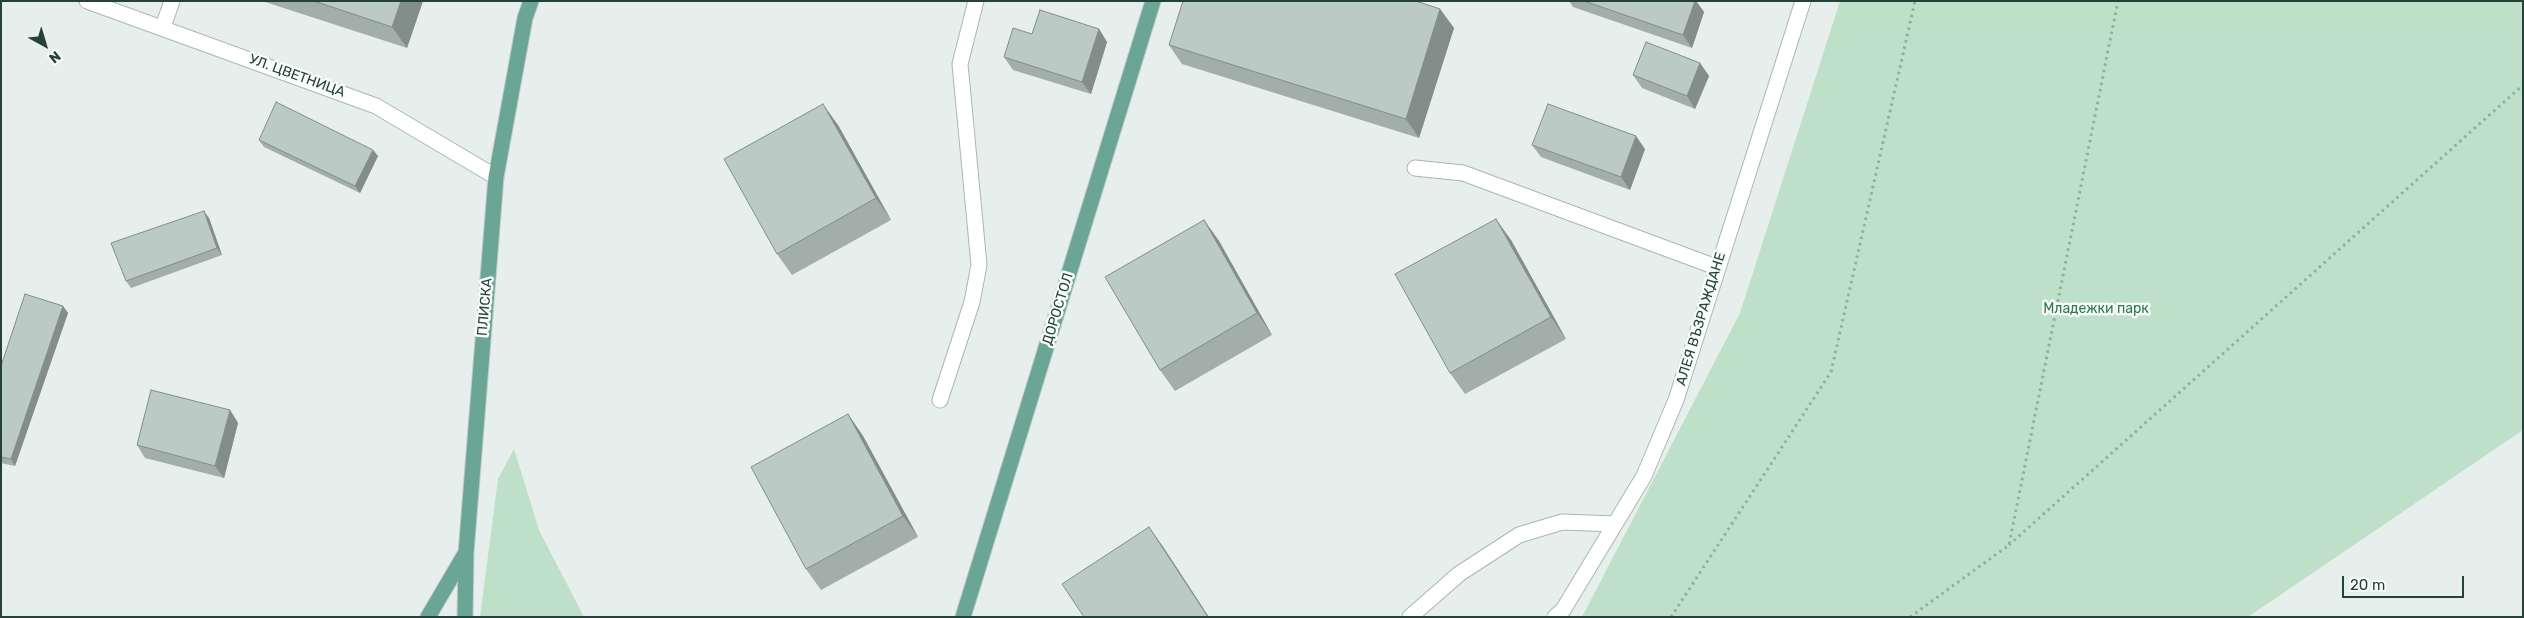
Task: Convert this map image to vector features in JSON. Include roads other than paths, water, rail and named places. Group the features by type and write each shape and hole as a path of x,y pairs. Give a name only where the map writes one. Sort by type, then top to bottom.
{"main road":[{"name":"ПЛИСКА","path":"465,617 466,553 496,177 525,18 531,1"},
{"name":"ДОРОСТОЛ","path":"963,617 1153,1"},
{"path":"428,617 466,553"}],"street":[{"name":"УЛ. ЦВЕТНИЦА","path":"87,1 163,27 376,106 496,177"},
{"path":"163,27 172,1"},
{"path":"940,400 972,302 979,265 960,64 976,1"},
{"name":"АЛЕЯ ВЪЗРАЖДАНЕ","path":"1555,617 1563,610 1644,476 1676,400 1716,267 1803,1"},
{"path":"1415,168 1463,173 1716,267"},
{"path":"1410,617 1459,574 1519,535 1562,522 1615,524"}],"park label":[{"name":"Младежки парк","path":"2096,309"}]}
